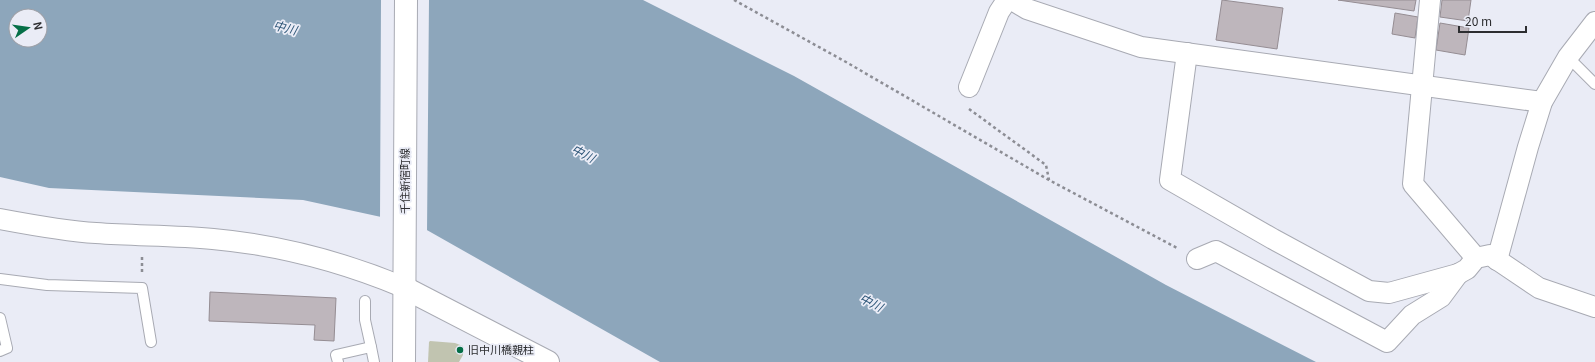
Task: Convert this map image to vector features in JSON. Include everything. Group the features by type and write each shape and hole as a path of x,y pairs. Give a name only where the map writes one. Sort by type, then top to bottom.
{"main road":[{"name":"千住新宿町線","path":"404,362 406,0"},
{"path":"404,278 548,362"}],"street":[{"path":"969,87 999,12 1007,0"},
{"path":"1012,0 1027,9 1141,47 1542,102"},
{"path":"1430,0 1413,184 1476,258"},
{"path":"1497,260 1542,102 1568,57 1595,22"},
{"path":"1187,53 1170,180 1273,239 1369,291 1389,293 1458,274 1467,269 1476,258 1490,255 1539,288 1595,307"},
{"path":"0,220 94,233 213,238 313,256 371,274 404,278"},
{"path":"1197,259 1216,251 1387,342 1412,315 1441,297 1458,274"}],"lane":[{"path":"1568,57 1595,84"},
{"path":"0,279 46,284 142,288 151,342"},
{"path":"365,302 365,320 374,362"},
{"path":"0,318 7,348 0,351"},
{"path":"338,362 336,354 371,347"}],"path":[{"path":"734,0 846,62 1049,180 1197,259"},
{"path":"969,87 962,104 1046,165 1049,180"},
{"path":"142,250 142,288"}],"green space":[{"path":"430,341 455,343 463,346 463,355 459,362 428,362"}],"water":[{"name":"中川","path":"0,0 643,0 794,76 1166,285 1316,362 660,362 418,225 303,200 49,188 0,177"}],"pier":[{"path":"381,0 429,0 427,232 417,226 380,218"}],"building":[{"path":"1222,0 1283,8 1277,49 1216,40"},
{"path":"1338,0 1416,0 1414,11"},
{"path":"1442,0 1471,0 1468,21 1440,17"},
{"path":"1395,13 1418,17 1415,38 1392,34"},
{"path":"1440,23 1469,28 1465,55 1436,50"},
{"path":"210,292 336,298 334,341 314,340 315,325 209,321"}],"place":[{"name":"旧中川橋親柱","path":"460,350"}]}
